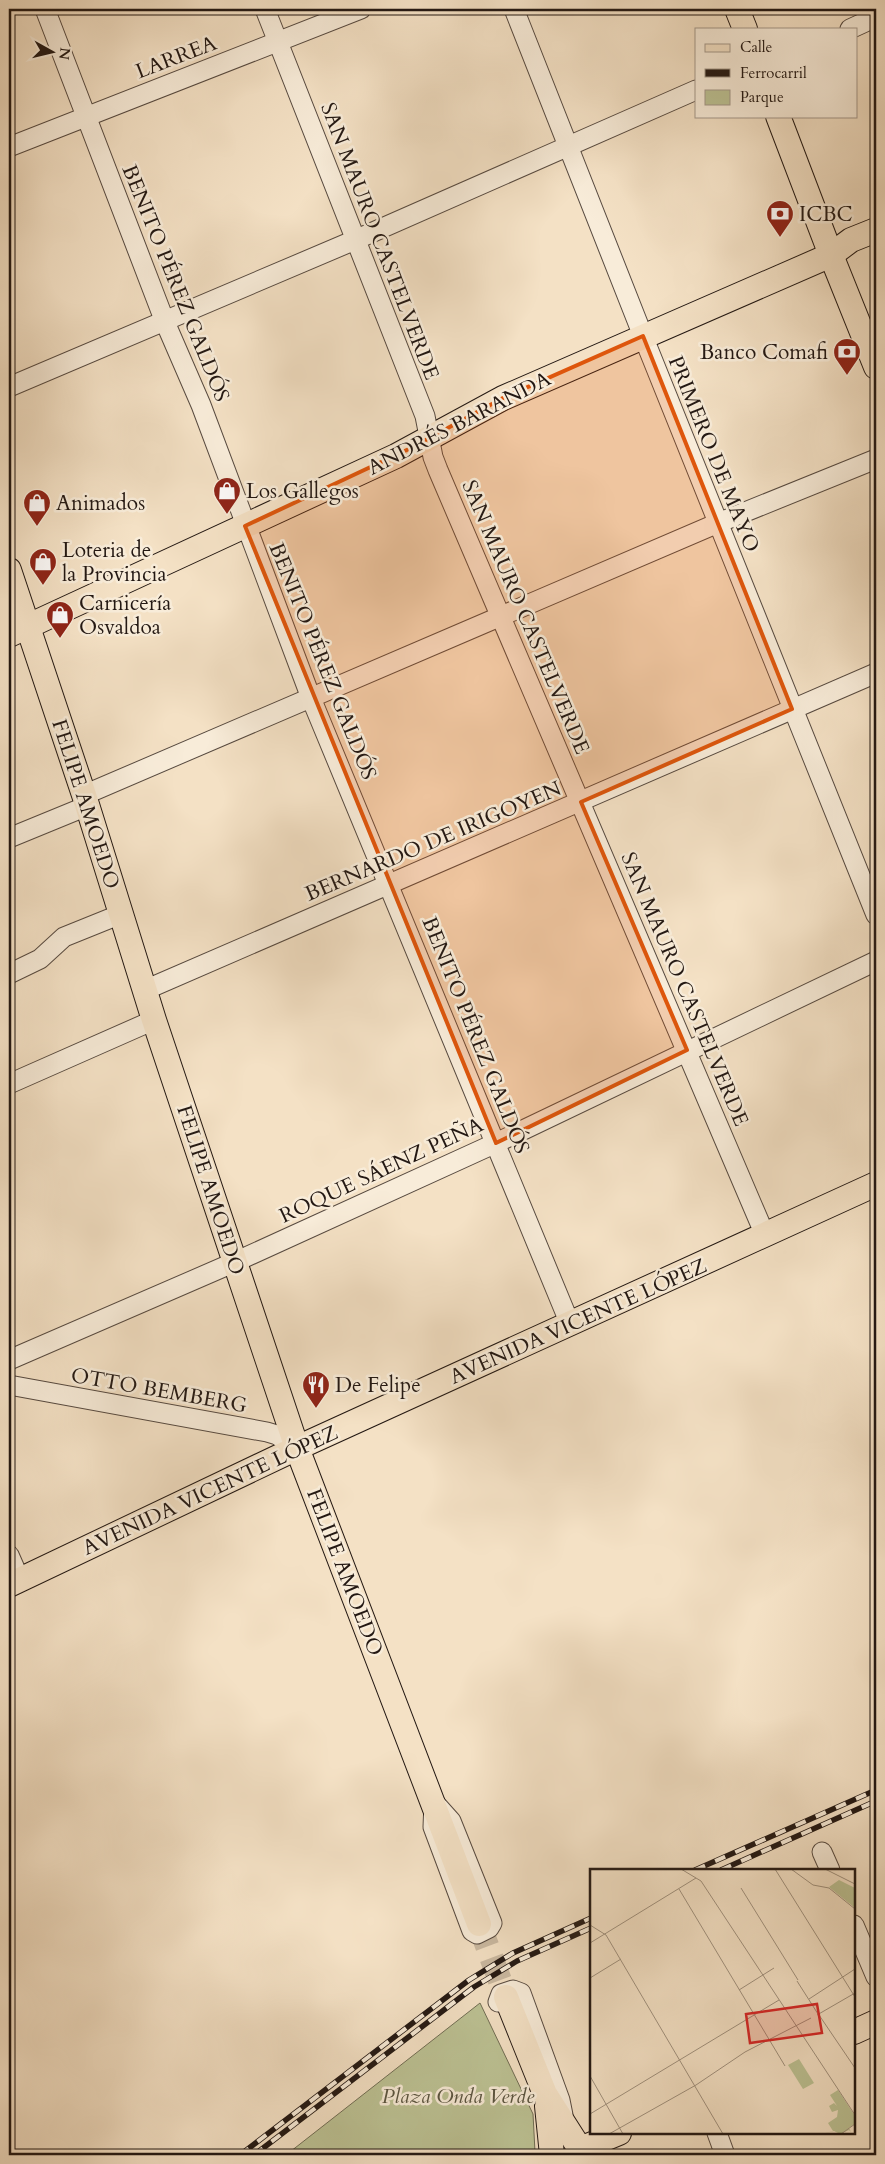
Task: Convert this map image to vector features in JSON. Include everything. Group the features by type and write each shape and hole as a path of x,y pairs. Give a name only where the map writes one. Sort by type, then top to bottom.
{"main road":[{"path":"737,9 745,28"},
{"path":"779,118 876,367"},
{"name":"ANDRÉS BARANDA","path":"18,631 396,456 503,398 831,255 851,240 876,230"},
{"name":"ANDRÉS BARANDA","path":"831,255 854,256 876,247"},
{"name":"FELIPE AMOEDO","path":"9,570 18,631 85,800 154,1020 297,1448 434,1802 479,1924"},
{"name":"AVENIDA VICENTE LÓPEZ","path":"14,1582 297,1448 876,1184"},
{"path":"506,1997 545,2094 556,2140 581,2152 617,2134"},
{"path":"855,2032 876,2022"}],"street":[{"name":"BENITO PÉREZ GALDÓS","path":"45,9 165,322 201,405 245,526 312,698 570,1324"},
{"name":"SAN MAURO CASTELVERDE","path":"265,9 425,416 438,470 766,1235"},
{"name":"LARREA","path":"9,147 360,9"},
{"name":"PRIMERO DE MAYO","path":"514,9 792,709 876,915"},
{"path":"852,28 876,18"},
{"path":"9,387 355,240 695,90"},
{"path":"9,838 85,800 312,698 718,523 876,459"},
{"name":"BERNARDO DE IRIGOYEN","path":"145,990 876,673"},
{"path":"9,974 40,959 64,937 121,914"},
{"name":"ROQUE SÁENZ PEÑA","path":"9,1360 235,1262 496,1143 876,960"},
{"path":"9,1084 154,1020"},
{"name":"OTTO BEMBERG","path":"9,1385 267,1432 277,1435 297,1448"},
{"path":"9,1555 14,1582"},
{"name":"FELIPE AMOEDO","path":"434,1802 451,1821 492,1923 489,1928 477,1934 472,1931 433,1827 434,1802"},
{"path":"822,1852 830,1869"},
{"path":"855,1927 876,1977"},
{"path":"513,1990 521,1993 560,2100 556,2140 498,2004 501,1994 513,1990"},
{"path":"717,2134 725,2155"}],"highlighted area":[{"path":"643,336 792,709 581,802 687,1050 496,1143 245,526 411,448 503,398"}],"green space":[{"name":"Plaza Onda Verde","path":"480,2003 533,2114 535,2152 528,2155 286,2155"}],"tunnel":[{"path":"479,1924 506,1997"}],"railway":[{"path":"697,1869 876,1790"},
{"path":"723,1869 876,1801"},
{"path":"240,2155 469,1980 513,1953 590,1918"},
{"path":"254,2155 474,1987 517,1961 590,1928"}],"place":[{"name":"ICBC","path":"780,238"},
{"name":"Banco Comafi","path":"847,376"},
{"name":"Los Gallegos","path":"227,515"},
{"name":"Animados","path":"37,527"},
{"name":"Loteria de la Provincia","path":"43,586"},
{"name":"Carnicería Osvaldoa","path":"60,639"},
{"name":"De Felipe","path":"316,1409"}]}
